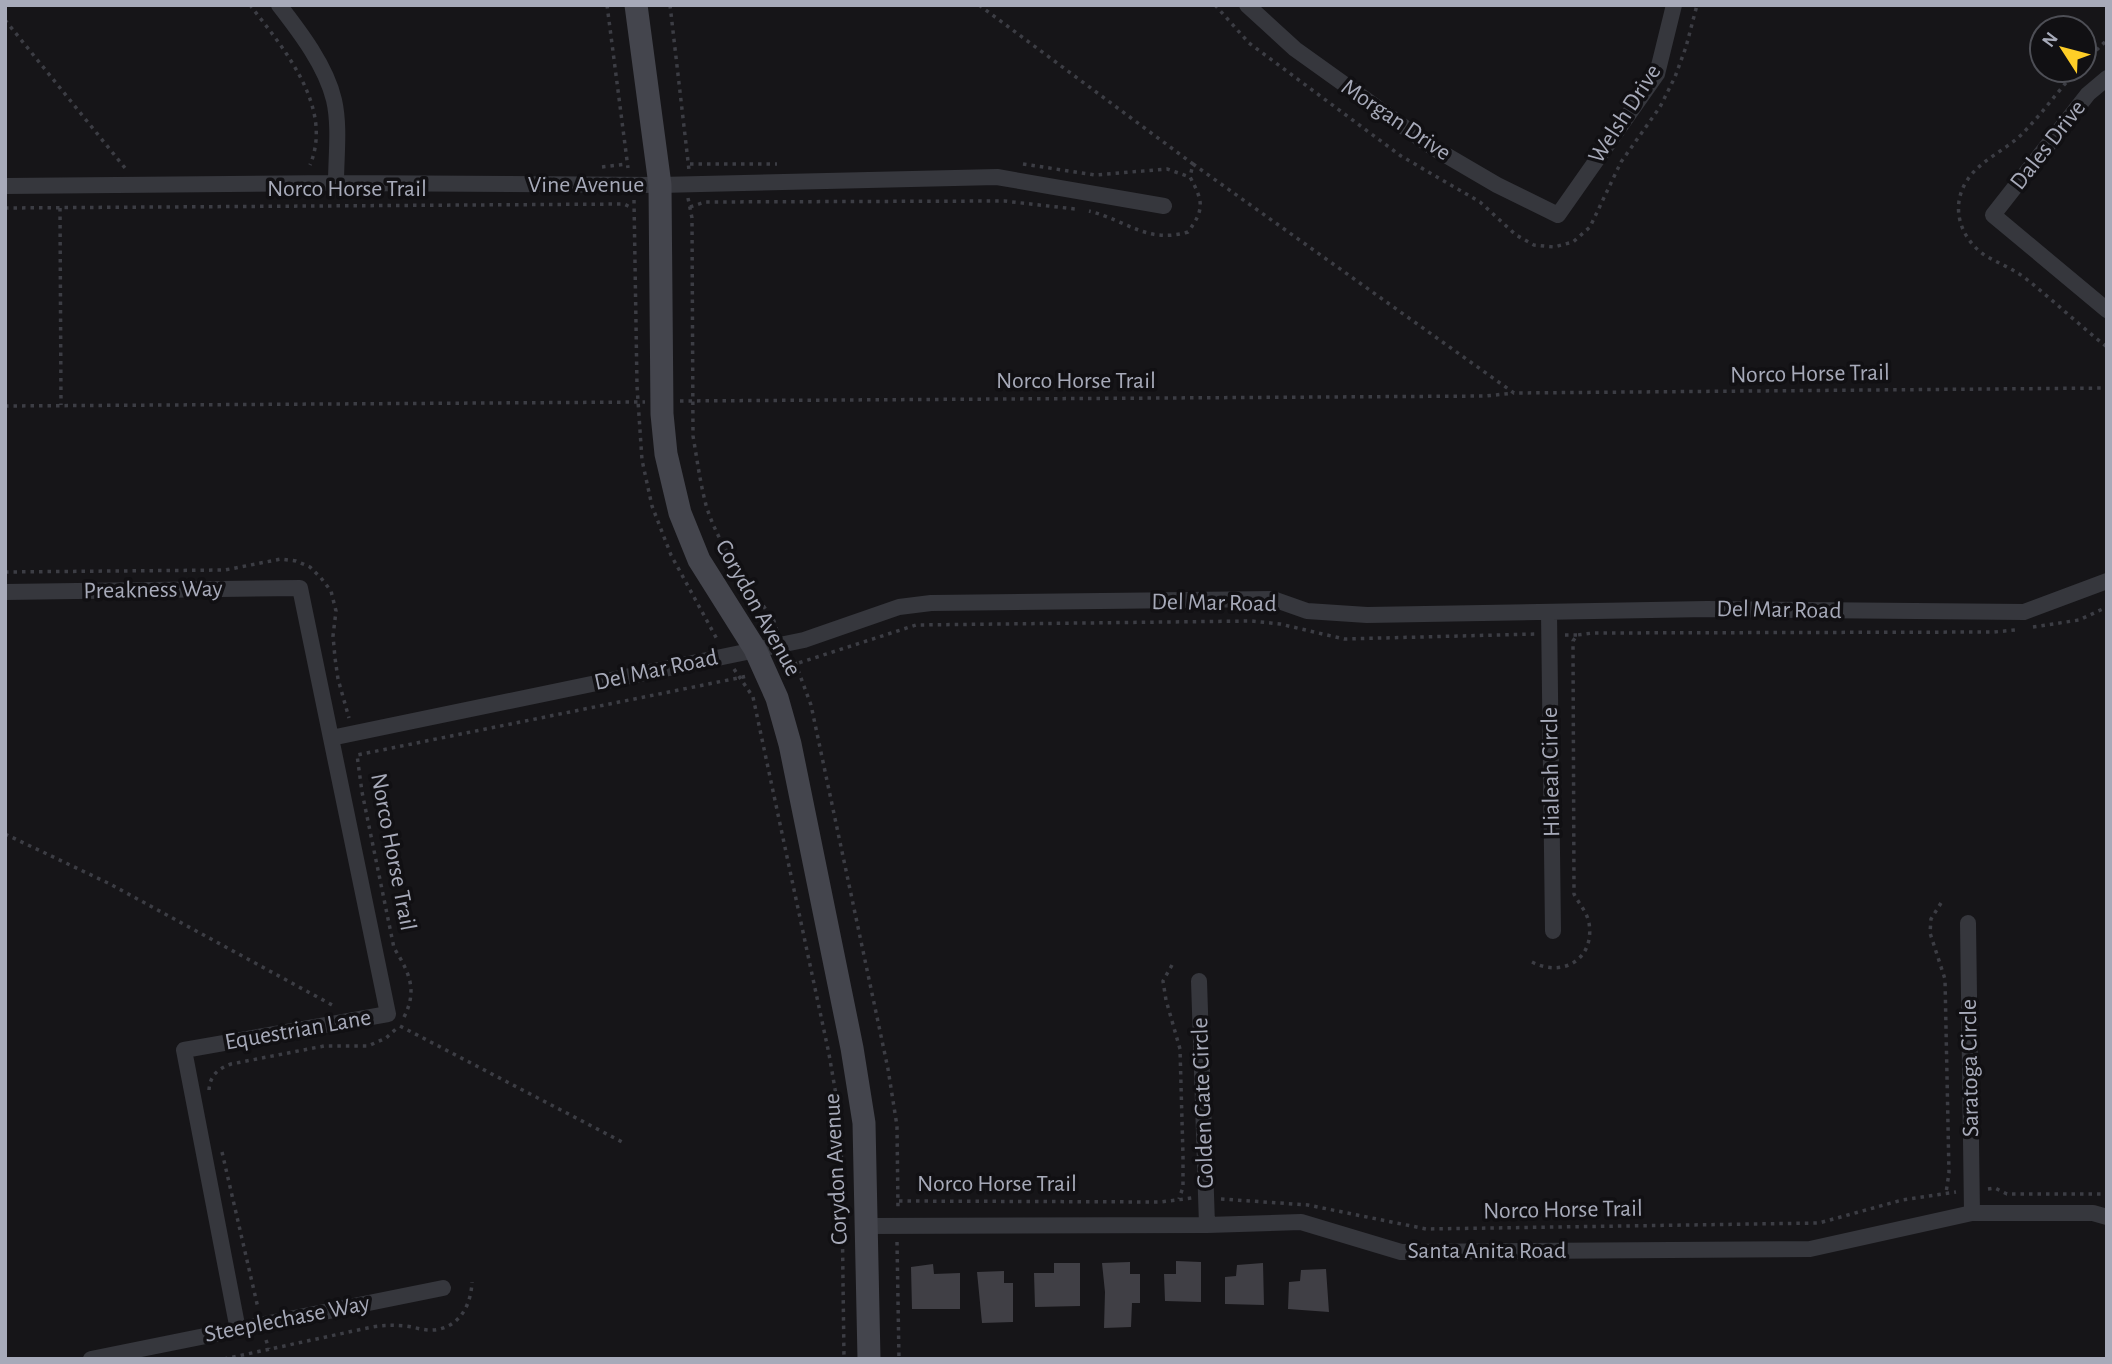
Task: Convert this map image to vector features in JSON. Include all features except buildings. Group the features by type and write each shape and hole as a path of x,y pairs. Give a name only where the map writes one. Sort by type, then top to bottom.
{"main road":[{"name":"Corydon Avenue","path":"636,5 660,185 662,402 666,454 680,513 699,560 755,649 777,698 790,744 852,1048 864,1123 869,1359"}],"street":[{"path":"279,5 321,70 334,100 336,183"},
{"name":"Morgan Drive","path":"1247,5 1295,49 1432,147 1497,185 1558,215"},
{"name":"Welsh Drive","path":"1558,215 1657,74 1674,5"},
{"name":"Dales Drive","path":"2107,78 2088,94 1993,215 2107,310"},
{"name":"Vine Avenue","path":"5,186 336,183 660,185 997,177 1164,206"},
{"name":"Del Mar Road","path":"331,738 804,640 899,607 931,603 1273,599 1307,611 1367,615 1707,609 2024,612 2107,581"},
{"name":"Preakness Way","path":"5,593 300,588"},
{"name":"Equestrian Lane","path":"238,1330 184,1050 388,1014 300,588"},
{"name":"Hialeah Circle","path":"1549,613 1553,931"},
{"name":"Saratoga Circle","path":"1968,923 1972,1213"},
{"name":"Golden Gate Circle","path":"1199,981 1207,1226"},
{"name":"Santa Anita Road","path":"867,1226 1207,1226 1301,1222 1401,1252 1810,1249 1972,1213 2093,1213 2107,1217"},
{"name":"Steeplechase Way","path":"91,1359 443,1288"}],"path":[{"name":"Norco Horse Trail","path":"250,5 290,57 305,87 311,105 317,149 310,165"},
{"path":"607,5 627,164 634,185 638,402 642,460 652,506 671,555 726,655 753,697 829,1054 841,1124 844,1359"},
{"path":"979,5 1193,164 1514,393"},
{"path":"1215,5 1249,43 1401,156 1480,202 1516,235 1534,245 1553,247 1573,242 1590,227 1621,162 1660,107 1675,77 1697,5"},
{"path":"5,20 128,172"},
{"path":"2065,84 2022,134 1981,164 1969,178 1959,192 1958,217 1970,242 1981,252 2023,277 2107,347"},
{"path":"1190,177 1193,164"},
{"name":"Norco Horse Trail","path":"5,208 624,204 634,208"},
{"path":"60,208 61,405"},
{"name":"Norco Horse Trail","path":"5,406 1486,396 1514,393 2107,388"},
{"name":"Norco Horse Trail","path":"400,1026 409,1007 412,990 405,965 394,948 356,755 739,677 766,674 916,625 1252,621 1280,624 1344,639 1593,633 1994,632 2079,620 2107,607"},
{"path":"1532,962 1550,968 1560,968 1572,963 1587,949 1589,938 1589,922 1574,894 1573,642 1577,635"},
{"path":"5,834 110,884 357,1019"},
{"path":"1941,903 1931,919 1930,933 1945,979 1949,1173 1946,1193"},
{"path":"1172,965 1163,981 1180,1049 1183,1187 1179,1199"},
{"path":"209,1094 209,1082 218,1069 231,1064 324,1046 368,1046 386,1038 400,1026 626,1144"},
{"path":"221,1147 269,1349"},
{"name":"Norco Horse Trail","path":"899,1201 1161,1202 1206,1198 1277,1201 1426,1229 1819,1223 1902,1200 1995,1188 2007,1194 2107,1194"},
{"path":"224,1359 372,1327 390,1325 433,1330 448,1326 463,1314 470,1300 472,1282"}]}
